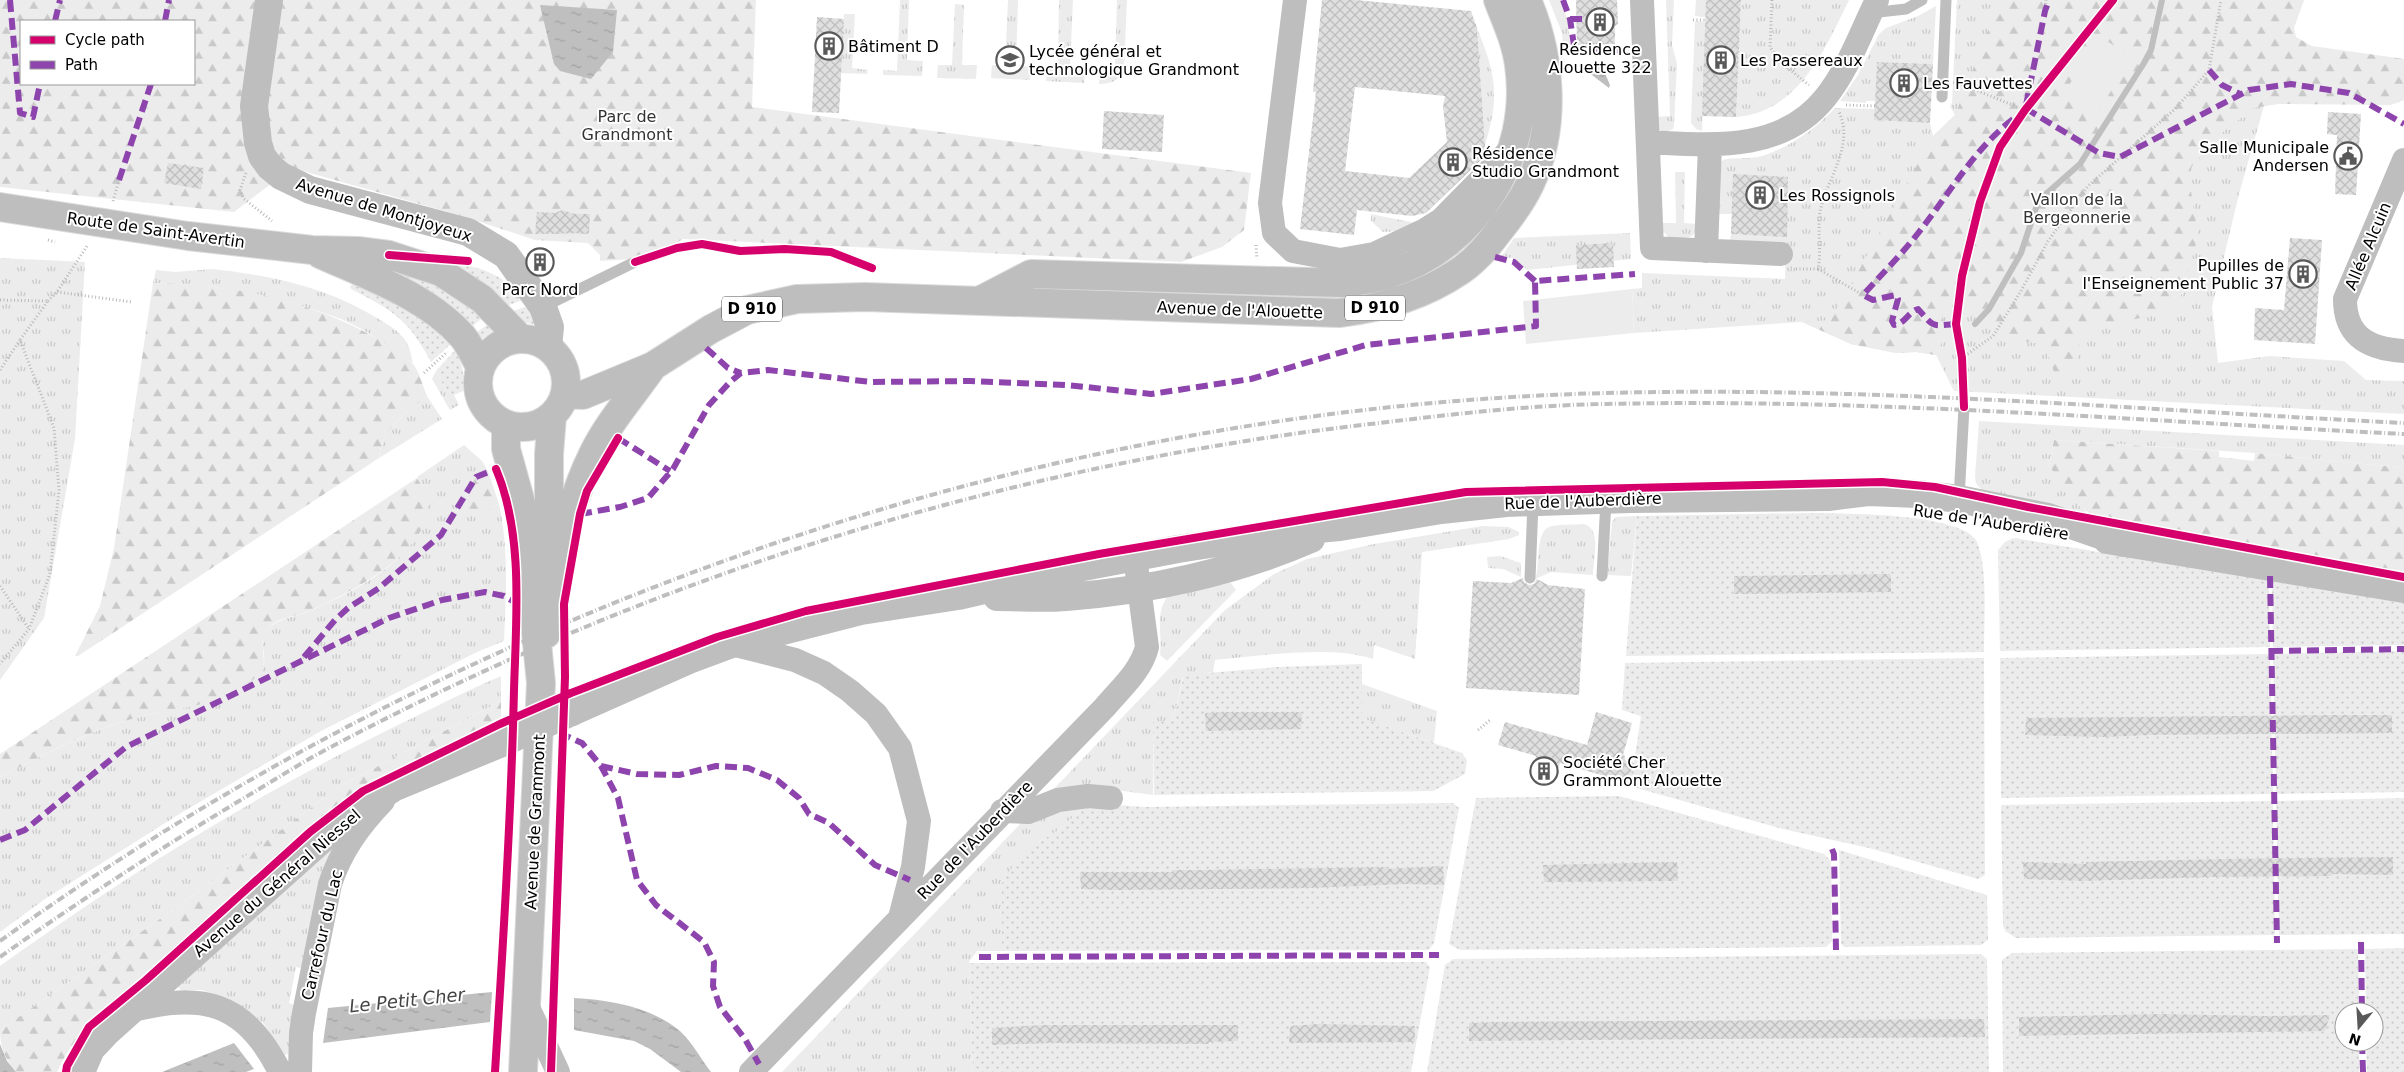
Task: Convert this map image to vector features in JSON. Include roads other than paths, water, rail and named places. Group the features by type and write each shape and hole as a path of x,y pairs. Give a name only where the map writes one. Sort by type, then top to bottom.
{"main road":[{"name":"Avenue de Montjoyeux","path":"269,0 254,106 255,130 258,144 262,156 270,167 281,176 310,190 468,232 506,255 543,307 550,327 548,347"},
{"name":"Avenue de l'Alouette","path":"980,300 1031,274 1316,284 1344,283 1390,274 1430,255 1468,226 1496,188 1512,147 1522,110 1519,65 1512,35 1498,0"},
{"name":"Avenue de l'Alouette","path":"653,366 711,328 748,310 797,299 865,297 1339,313 1383,306 1441,283 1461,270 1494,238 1515,212 1531,183 1540,159 1548,114 1547,79 1540,36 1526,0"},
{"name":"Route de Saint-Avertin","path":"0,207 188,236 312,250 358,250 389,255 441,272 482,299 520,338"},
{"name":"Route de Saint-Avertin","path":"312,250 381,282 427,307 462,337 480,367"},
{"path":"541,683 549,609 549,454 566,376 563,365 548,347 535,340 520,338 499,345 488,354 480,367 478,390 483,405 493,416 506,424 516,427 535,426 559,405"},
{"path":"549,609 576,493 593,453 653,366"},
{"name":"D 910","path":"559,405 653,366"},
{"name":"Avenue de Grammont","path":"506,424 506,449 524,514 541,683 523,1072"},
{"name":"Rue de l'Auberdière","path":"1135,557 1294,531 1340,527 1441,510 1533,502 1828,497 1868,492 1918,494 1959,499 2048,518 2123,543"},
{"name":"Rue de l'Auberdière","path":"1828,497 2404,589"},
{"name":"Rue de l'Auberdière","path":"1139,587 1227,569 1268,557 1340,527"},
{"name":"Avenue du Général Niessel","path":"82,1070 92,1049 130,1011 346,818 395,787 502,743 689,660 732,644 861,611 958,596 1050,574 1135,557"},
{"name":"Avenue du Général Niessel","path":"958,596 1063,597 1139,587"}],"street":[{"path":"1295,0 1270,203 1274,233 1293,251 1340,260 1374,254 1425,230 1441,220 1512,147"},
{"path":"1642,0 1652,248 1781,254"},
{"path":"1648,142 1710,145 1735,144 1760,140 1789,128 1826,98 1842,71 1873,7"},
{"path":"1706,251 1710,145"},
{"name":"Allée Alcuin","path":"2404,160 2398,190 2345,298 2345,314 2354,332 2365,342 2376,347 2404,351"},
{"name":"Rue de l'Auberdière","path":"752,1072 1002,811 1105,707 1144,660 1147,647 1135,557"},
{"path":"732,644 795,660 824,673 850,691 876,714 900,748 919,821 913,867 901,917"},
{"name":"Carrefour du Lac","path":"300,1072 301,1033 304,1013 332,877 352,837 395,787"},
{"path":"1002,811 1028,812 1058,800 1088,796 1111,798"},
{"path":"130,1011 157,1004 188,1001 221,1008 239,1018 254,1031 263,1041 280,1072"},
{"path":"526,1003 558,1072"}],"lane":[{"path":"1873,7 1906,9 1922,0"},
{"path":"1942,97 1946,0"},
{"path":"543,307 635,262"},
{"path":"1959,499 1964,407"},
{"path":"1602,576 1606,500"},
{"path":"1530,578 1533,502"}],"water":[{"path":"540,5 617,10 613,52 591,79 560,71 554,64"},
{"path":"1602,66 1610,85 1609,88 1588,72"},
{"path":"492,992 490,1022 323,1043 328,1008"},
{"path":"574,998 630,1006 669,1023 684,1035 711,1072 681,1072 650,1049 634,1041 574,1030"},
{"path":"234,1043 254,1069 246,1072 162,1072"},
{"path":"0,1044 7,1061 16,1072 0,1072"}],"waterway":[{"path":"1975,324 1989,309 2021,253 2037,205 2047,193 2080,164 2144,63 2151,50 2162,0"}],"railway":[{"path":"0,941 179,822 366,717 561,625 763,547 969,485 1179,438 1392,407 1607,393 1806,393 1906,396 2404,423"},
{"path":"0,957 151,856 309,759 455,685 581,629 710,579 840,535 972,498 1106,466 1242,442 1379,423 1521,408 1606,404 1706,403 1905,407 2404,434"}],"place":[{"name":"Résidence Alouette 322","path":"1600,22"},
{"name":"Bâtiment D","path":"829,46"},
{"name":"Lycée général et technologique Grandmont","path":"1010,60"},
{"name":"Les Passereaux","path":"1721,60"},
{"name":"Les Fauvettes","path":"1904,83"},
{"name":"Salle Municipale Andersen","path":"2348,156"},
{"name":"Résidence Studio Grandmont","path":"1453,162"},
{"name":"Les Rossignols","path":"1760,195"},
{"name":"Parc Nord","path":"540,262"},
{"name":"Pupilles de l'Enseignement Public 37","path":"2303,274"},
{"name":"Société Cher Grammont Alouette","path":"1544,771"}],"park label":[{"name":"Parc de Grandmont","path":"627,125"},
{"name":"Vallon de la Bergeonnerie","path":"2077,208"}],"water label":[{"name":"Le Petit Cher","path":"407,1000"}]}
